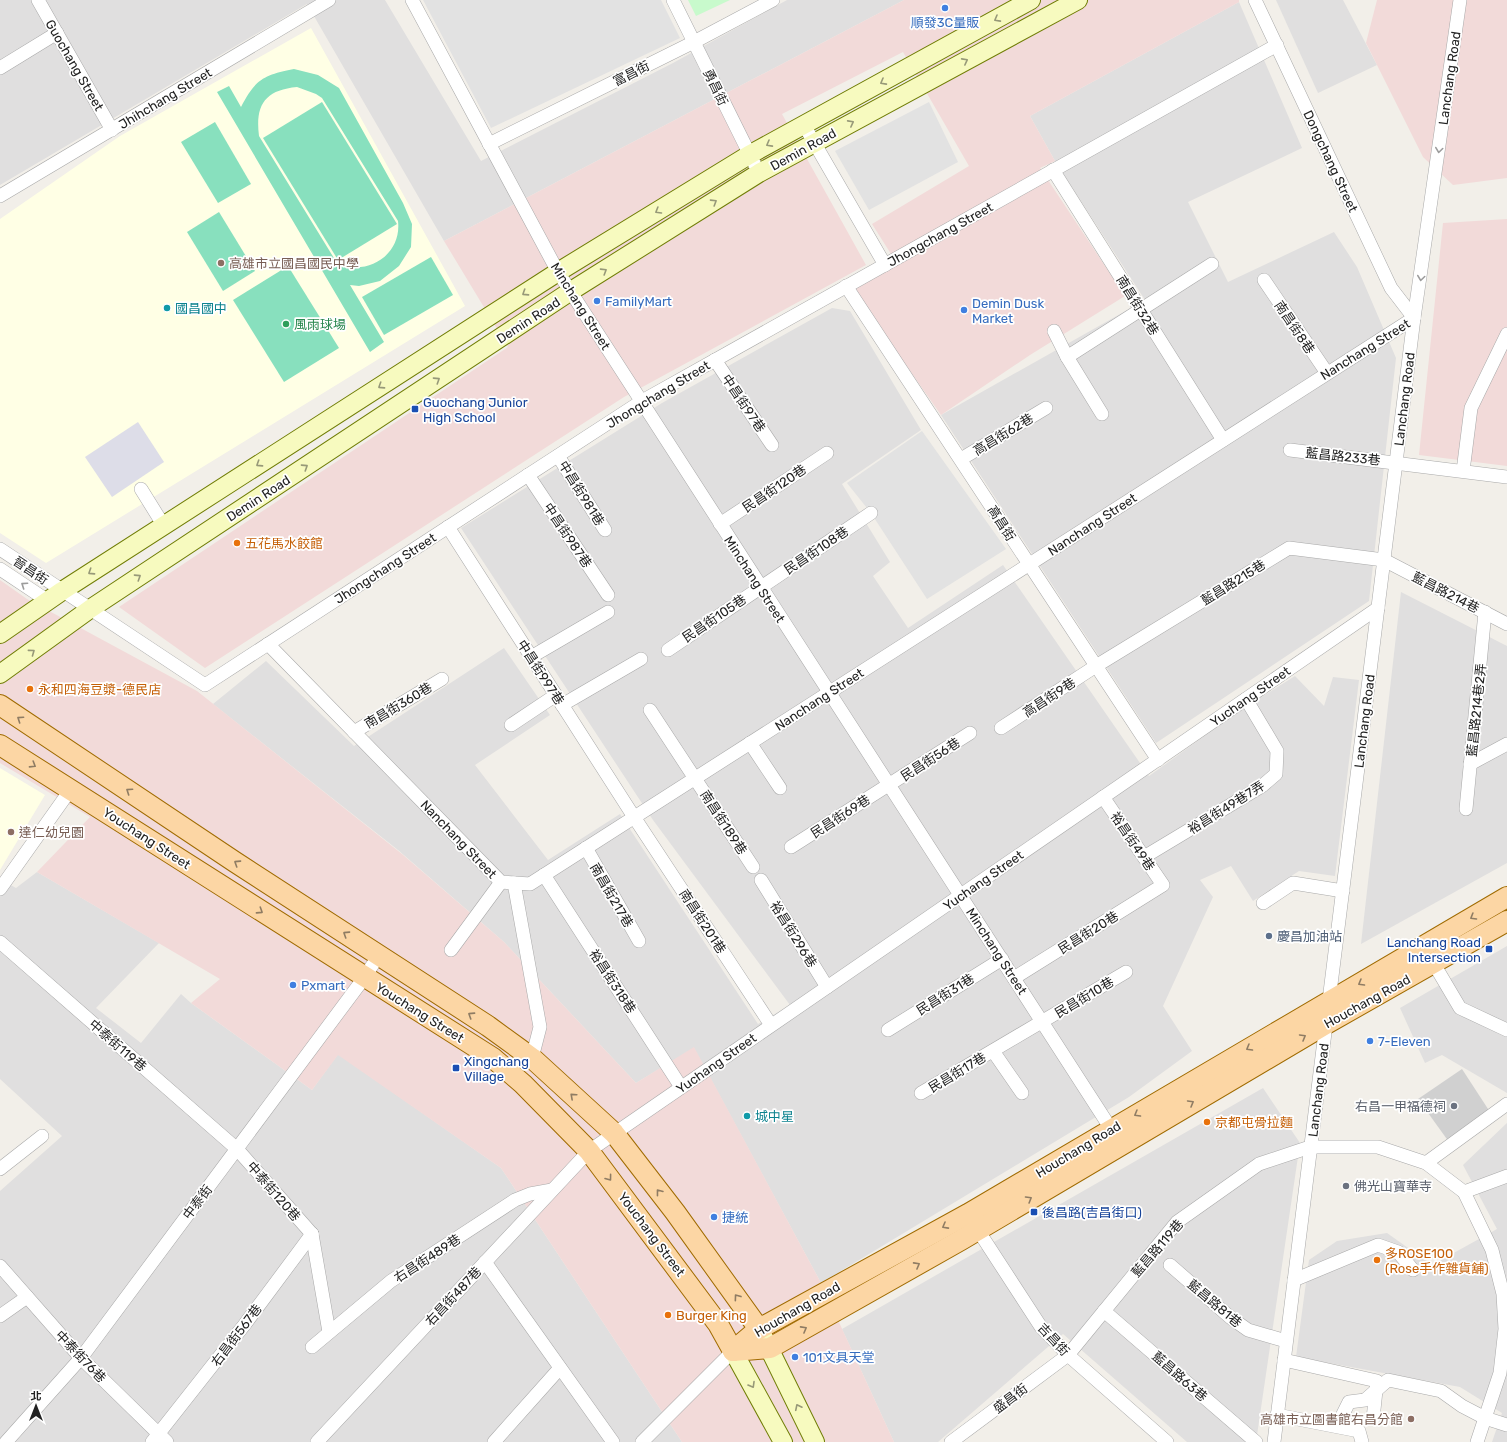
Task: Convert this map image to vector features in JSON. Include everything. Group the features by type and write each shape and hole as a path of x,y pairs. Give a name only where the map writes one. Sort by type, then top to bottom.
{"main road":[{"name":"Youchang Street","path":"0,706 235,862 488,1026 532,1058 614,1133 675,1212 759,1329"},
{"name":"Youchang Street","path":"0,745 72,789 364,978 493,1058 523,1084 588,1151 718,1324 733,1351"},
{"name":"Houchang Road","path":"733,1351 770,1348 973,1222 1116,1136 1329,1002 1507,897"},
{"name":"Houchang Road","path":"1116,1136 1326,1024 1434,964 1507,921"},
{"name":"Houchang Road","path":"733,1351 759,1329 973,1222"}],"street":[{"name":"Guochang Street","path":"38,0 112,130"},
{"name":"Jhihchang Street","path":"0,196 329,0"},
{"name":"Minchang Street","path":"412,0 558,272 1116,1136"},
{"name":"勇昌街","path":"673,0 758,173"},
{"name":"富昌街","path":"489,144 694,42 772,0"},
{"name":"Demin Road","path":"0,674 90,609 571,292 758,173 1078,0"},
{"name":"Dongchang Street","path":"1256,0 1391,288 1414,318"},
{"name":"Lanchang Road","path":"1274,1442 1414,318 1460,0"},
{"path":"1023,2 1032,25"},
{"name":"Demin Road","path":"0,634 62,591 558,272 749,155 1023,2"},
{"path":"0,68 57,33"},
{"name":"Jhongchang Street","path":"62,591 205,685 642,402 1277,45"},
{"path":"804,125 885,265"},
{"name":"南昌街32巷","path":"1053,170 1223,440"},
{"path":"1067,357 1212,264"},
{"name":"南昌街8巷","path":"1264,280 1327,373"},
{"name":"高昌街","path":"846,286 1158,760"},
{"name":"Nanchang Street","path":"268,644 354,732 507,882 530,884 1414,318"},
{"path":"1054,331 1067,357 1102,414"},
{"path":"1463,471 1471,408 1507,334"},
{"name":"中昌街97巷","path":"715,360 772,445"},
{"name":"高昌街62巷","path":"961,460 1046,408"},
{"name":"藍昌路233巷","path":"1290,450 1396,462"},
{"name":"民昌街120巷","path":"720,524 828,453"},
{"name":"中昌街981巷","path":"558,456 605,530"},
{"path":"1396,462 1507,477"},
{"name":"中昌街987巷","path":"528,475 608,595"},
{"path":"141,489 164,526"},
{"name":"民昌街108巷","path":"761,587 871,513"},
{"name":"中昌街997巷","path":"448,527 634,817"},
{"name":"藍昌路215巷","path":"1096,666 1289,548 1384,560"},
{"name":"晉昌街","path":"0,549 62,591"},
{"name":"藍昌路214巷","path":"1384,560 1507,624"},
{"path":"0,569 48,601"},
{"name":"民昌街105巷","path":"668,650 761,587"},
{"name":"Yuchang Street","path":"588,1151 1378,608"},
{"path":"532,657 608,612"},
{"name":"藍昌路214巷2弄","path":"1466,809 1485,612"},
{"path":"511,726 641,659"},
{"name":"高昌街9巷","path":"1001,728 1096,666"},
{"name":"南昌街360巷","path":"354,732 442,679"},
{"name":"裕昌街49巷7弄","path":"1144,857 1262,786 1276,774 1277,751 1246,699"},
{"name":"南昌街189巷","path":"650,710 754,866"},
{"name":"民昌街56巷","path":"889,785 970,733"},
{"path":"750,743 780,788"},
{"path":"1470,764 1507,744"},
{"name":"民昌街69巷","path":"791,848 889,785"},
{"path":"0,889 72,789"},
{"name":"裕昌街49巷","path":"1103,797 1163,885"},
{"name":"南昌街201巷","path":"634,817 771,1025"},
{"name":"南昌街217巷","path":"586,848 639,941"},
{"name":"裕昌街318巷","path":"544,875 681,1087"},
{"name":"裕昌街296巷","path":"760,880 827,987"},
{"path":"451,950 507,882"},
{"path":"507,882 540,1027 532,1058"},
{"path":"1263,903 1293,883 1342,891"},
{"name":"民昌街20巷","path":"1014,978 1163,885"},
{"name":"中泰街119巷","path":"0,942 237,1149"},
{"name":"中泰街","path":"6,1442 81,1358 364,978 379,955"},
{"name":"民昌街31巷","path":"888,1030 1002,959"},
{"path":"1434,964 1460,1008 1507,1030"},
{"name":"民昌街10巷","path":"1042,1022 1126,972"},
{"name":"民昌街17巷","path":"921,1093 1042,1022"},
{"name":"民昌街17巷","path":"993,1051 1022,1093"},
{"path":"1426,1163 1507,1104"},
{"path":"0,1169 42,1136"},
{"name":"藍昌路119巷","path":"1068,1355 1177,1222 1259,1164 1310,1148 1378,1148 1426,1163 1464,1192"},
{"name":"中泰街120巷","path":"237,1149 312,1234"},
{"name":"右昌街487巷","path":"317,1442 588,1151"},
{"path":"1476,1442 1500,1374 1505,1329 1503,1294 1492,1250 1464,1192 1507,1176"},
{"name":"右昌街489巷","path":"312,1347 391,1282 515,1200 530,1194 552,1190"},
{"name":"吉昌街","path":"973,1222 1041,1327 1068,1355 1167,1442"},
{"path":"312,1234 329,1332"},
{"name":"右昌街567巷","path":"159,1440 312,1234"},
{"path":"1294,1280 1378,1245 1398,1252 1414,1270"},
{"path":"485,1262 613,1442"},
{"name":"藍昌路81巷","path":"1170,1265 1248,1330 1286,1341"},
{"name":"中泰街76巷","path":"0,1266 81,1358 159,1440"},
{"path":"0,1316 27,1297"},
{"name":"藍昌路63巷","path":"1104,1311 1256,1442"},
{"path":"759,1329 770,1348 815,1442"},
{"path":"642,1442 733,1351"},
{"name":"Youchang Street","path":"733,1351 783,1442"},
{"name":"盛昌街","path":"951,1442 1068,1355"},
{"path":"1284,1360 1377,1381 1373,1420"},
{"path":"494,1442 560,1368"},
{"path":"1346,1428 1343,1414 1349,1402 1365,1400 1388,1380 1441,1391 1462,1406 1485,1418 1507,1425"},
{"path":"1277,1415 1359,1431 1362,1442"}],"shaded area":[{"path":"0,0 385,0 481,161 673,63 787,0 904,0 444,241 307,4 0,185"},
{"path":"423,0 661,0 680,38 491,128"},
{"path":"904,0 1239,0 1239,2 1030,116 1055,161 1040,168 1125,296 1030,355 941,415 853,290 898,265 872,224 969,166 903,52 782,114 866,265 624,397 205,668 119,607 508,347 444,241"},
{"path":"1276,0 1343,0 1377,65 1318,93"},
{"path":"1377,0 1507,0 1507,178 1453,185 1423,157 1366,43"},
{"path":"1239,2 1302,148 1188,202 1228,282 1334,232 1357,267 1396,358 1369,601 1156,743 941,415 1145,300 1055,161 1030,116"},
{"name":"高雄市立國昌國民中學","path":"311,28 465,306 46,563 0,533 0,219 120,136"},
{"path":"929,102 958,162 869,210 835,151"},
{"path":"1507,219 1507,466 1419,455 1443,223"},
{"path":"832,308 850,311 921,430 842,484 890,562 873,576 908,628 1003,565 1149,776 1239,711 1295,676 1324,706 1333,677 1359,680 1335,876 1299,871 1253,901 1231,866 1200,880 1213,897 1163,1006 1192,1051 1129,1097 821,1283 694,1048 636,1083 504,942 398,850 213,704 266,661 354,746 504,648 550,715 475,765 548,860 620,814 758,1024 790,1005 653,820 461,528 662,403"},
{"path":"138,422 164,462 112,497 85,457"},
{"path":"922,431 1006,549 927,599 871,513 847,483"},
{"path":"0,580 27,599 197,691 402,854 504,942 636,1083 694,1047 821,1283 894,1442 682,1442 501,1168 338,1055 312,1090 191,1003 220,979 37,872 90,817 0,763"},
{"path":"1401,592 1507,646 1507,863 1361,944"},
{"name":"達仁幼兒園","path":"0,768 45,795 0,870"},
{"path":"37,872 159,943 96,1008 141,1043 181,994 191,1003 312,1090 338,1054 501,1168 682,1442 0,1442 0,1191 62,1136 0,1079 0,879 16,888"},
{"path":"1507,946 1507,1093 1442,1055 1425,1063 1400,1008"},
{"name":"右昌一甲福德祠","path":"1462,1069 1490,1112 1449,1142 1418,1099"},
{"path":"1263,1088 1300,1143 1256,1442 1187,1442 1063,1334 938,1442 894,1442 842,1329"},
{"path":"1507,1123 1507,1442 1492,1442 1502,1413 1460,1387 1296,1357 1309,1260 1337,1241 1387,1233 1432,1265 1497,1229 1463,1165"}],"green space":[{"path":"688,0 730,0 696,16"},
{"path":"294,69 318,75 339,88 403,203 412,224 411,247 399,266 380,281 359,286 350,285 384,342 370,352 217,92 229,86 241,107 251,91 261,80 275,74","holes":["297,87 316,94 322,98 398,221 398,233 394,244 388,253 371,265 348,267 337,263 259,136 258,125 261,108 264,101 270,96 277,92"]},
{"path":"322,102 397,224 338,260 263,138"},
{"path":"215,122 251,184 218,203 181,142"},
{"path":"219,212 255,271 223,291 187,232"},
{"path":"431,257 453,295 384,335 362,297"},
{"name":"風雨球場","path":"288,266 339,348 284,382 233,300"}],"place":[{"name":"順發3C量販","path":"945,8"},
{"name":"高雄市立國昌國民中學","path":"221,263"},
{"name":"FamilyMart","path":"597,301"},
{"name":"國昌國中","path":"167,308"},
{"name":"Demin Dusk Market","path":"964,310"},
{"name":"風雨球場","path":"286,324"},
{"name":"Guochang Junior High School","path":"415,409"},
{"name":"五花馬水餃館","path":"237,543"},
{"name":"永和四海豆漿-德民店","path":"30,689"},
{"name":"達仁幼兒園","path":"11,832"},
{"name":"慶昌加油站","path":"1269,936"},
{"name":"Lanchang Road Intersection","path":"1489,949"},
{"name":"Pxmart","path":"293,985"},
{"name":"7-Eleven","path":"1370,1041"},
{"name":"Xingchang Village","path":"456,1068"},
{"name":"右昌一甲福德祠","path":"1454,1106"},
{"name":"城中星","path":"747,1116"},
{"name":"京都屯骨拉麵","path":"1207,1122"},
{"name":"佛光山寶華寺","path":"1346,1186"},
{"name":"後昌路(吉昌街口)","path":"1034,1212"},
{"name":"捷統","path":"714,1217"},
{"name":"多ROSE100 (Rose手作雜貨舖)","path":"1377,1260"},
{"name":"Burger King","path":"668,1315"},
{"name":"101文具天堂","path":"795,1357"},
{"name":"高雄市立圖書館右昌分館","path":"1411,1419"}]}
